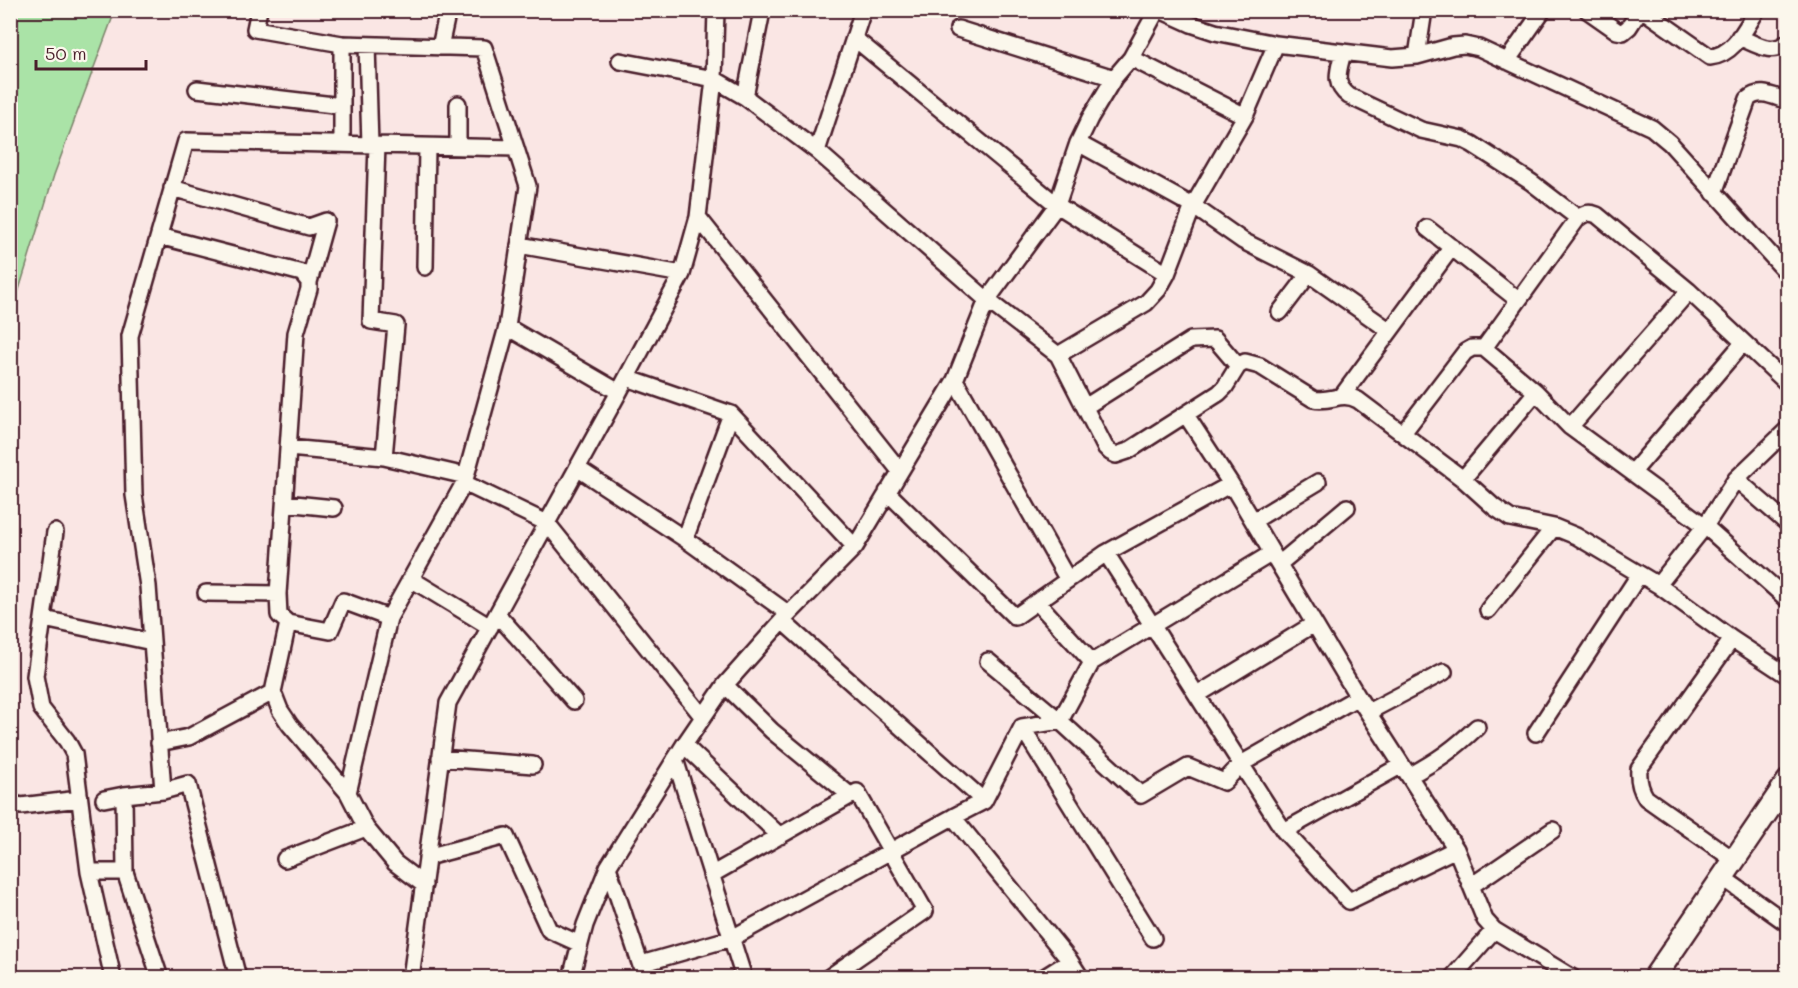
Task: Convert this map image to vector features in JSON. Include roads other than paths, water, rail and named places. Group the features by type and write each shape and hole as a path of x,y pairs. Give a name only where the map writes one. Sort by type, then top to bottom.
{"street":[{"path":"259,10 255,29 342,44 484,48 528,186 507,327 465,479 389,618 348,794"},
{"path":"440,47 448,10"},
{"path":"411,978 448,703 682,274 698,217 714,79 716,10"},
{"path":"817,151 863,10"},
{"path":"571,978 585,925 608,867 675,759 725,685 785,617 855,547 955,380 987,300 1057,205 1078,143 1090,118 1114,78 1131,58 1159,10 1215,32 1276,44 1392,58 1417,56 1453,46 1466,45 1479,48 1653,128 1670,143 1788,274"},
{"path":"1417,56 1424,10"},
{"path":"1507,61 1543,10"},
{"path":"1587,10 1617,31 1623,32 1642,10 1710,57 1724,54 1733,47 1757,10"},
{"path":"745,97 762,11"},
{"path":"958,29 1114,78"},
{"path":"1739,37 1770,50 1786,46"},
{"path":"854,38 1057,205 1167,274"},
{"path":"342,44 342,144"},
{"path":"1058,355 1146,303 1158,290 1167,274 1193,206 1245,116 1276,44"},
{"path":"367,45 374,145 371,321 396,325 384,457"},
{"path":"1343,52 1337,76 1342,90 1349,96 1421,130 1462,139 1472,144 1531,182 1578,218"},
{"path":"1131,58 1245,116"},
{"path":"620,61 714,79 745,97 817,151 987,300 1058,355 1110,452 1116,455 1128,451 1186,415 1225,387 1238,366 1245,362 1260,366 1313,399 1323,401 1342,396 1358,400 1463,479 1510,518 1554,527 1576,536 1658,585 1732,639 1788,676"},
{"path":"197,89 342,106"},
{"path":"1714,193 1748,99 1754,93 1761,93 1788,101"},
{"path":"458,104 458,147"},
{"path":"163,791 148,586 134,495 130,336 186,141 516,148"},
{"path":"1078,143 1193,206 1244,241 1309,274 1390,331"},
{"path":"425,267 426,147"},
{"path":"172,188 309,226 326,221 296,333 278,594 279,615 288,623 330,631 343,601 389,618"},
{"path":"1484,348 1578,218 1585,213 1597,215 1689,291 1788,384"},
{"path":"698,217 900,471"},
{"path":"1427,228 1518,300"},
{"path":"159,236 302,273 309,282"},
{"path":"519,245 682,274"},
{"path":"1342,396 1452,247"},
{"path":"1280,312 1309,274"},
{"path":"1570,427 1689,291"},
{"path":"507,327 623,385 731,414 855,547"},
{"path":"1085,407 1191,339 1215,339 1238,366"},
{"path":"1633,472 1743,343"},
{"path":"1402,433 1465,352 1472,348 1484,348 1536,392 1570,427 1705,526 1788,600"},
{"path":"955,380 1068,580"},
{"path":"1463,479 1536,392"},
{"path":"685,539 731,414"},
{"path":"1186,415 1231,484 1358,697 1456,849 1485,920 1494,930 1573,978"},
{"path":"1658,585 1705,526 1736,479 1788,429"},
{"path":"289,448 384,457 465,479 547,523 703,717"},
{"path":"577,468 685,539 785,617 984,801"},
{"path":"1736,479 1788,524"},
{"path":"1253,521 1318,482"},
{"path":"887,492 1015,617 1106,553 1231,484"},
{"path":"285,503 334,508"},
{"path":"1060,721 1092,662 1152,625 1275,559 1347,507"},
{"path":"1488,610 1554,527"},
{"path":"55,532 35,676 41,708 67,741 74,754 89,872 113,978"},
{"path":"1106,553 1284,831 1349,901 1456,849"},
{"path":"1536,733 1639,575"},
{"path":"411,579 493,621 574,701"},
{"path":"206,593 278,594"},
{"path":"1037,602 1092,662"},
{"path":"44,619 152,642"},
{"path":"288,623 273,692 280,710 348,794 366,828 395,863 424,885"},
{"path":"1197,695 1314,624"},
{"path":"1732,639 1639,769 1640,790 1646,798 1728,868 1788,924"},
{"path":"988,661 1060,721 1142,795 1188,767 1224,782 1241,764 1358,697"},
{"path":"1368,712 1444,672"},
{"path":"725,685 772,731 851,796"},
{"path":"159,743 189,737 273,692"},
{"path":"1022,727 1060,721"},
{"path":"608,867 643,971 732,938 984,801 1022,727"},
{"path":"1022,727 1153,938"},
{"path":"1284,831 1406,770 1437,761 1477,727"},
{"path":"684,746 780,836"},
{"path":"440,758 533,765"},
{"path":"675,759 744,978"},
{"path":"1654,978 1788,781"},
{"path":"104,799 163,791 188,784 238,978"},
{"path":"711,875 857,792 925,911 828,978"},
{"path":"124,795 125,872 160,978"},
{"path":"10,803 21,806 79,799"},
{"path":"953,817 1070,960 1081,978"},
{"path":"285,859 366,828"},
{"path":"1471,886 1553,830"},
{"path":"427,857 506,836 549,930 580,944"},
{"path":"89,872 125,872"},
{"path":"1452,978 1494,930"},
{"path":"1043,978 1070,960"}]}
